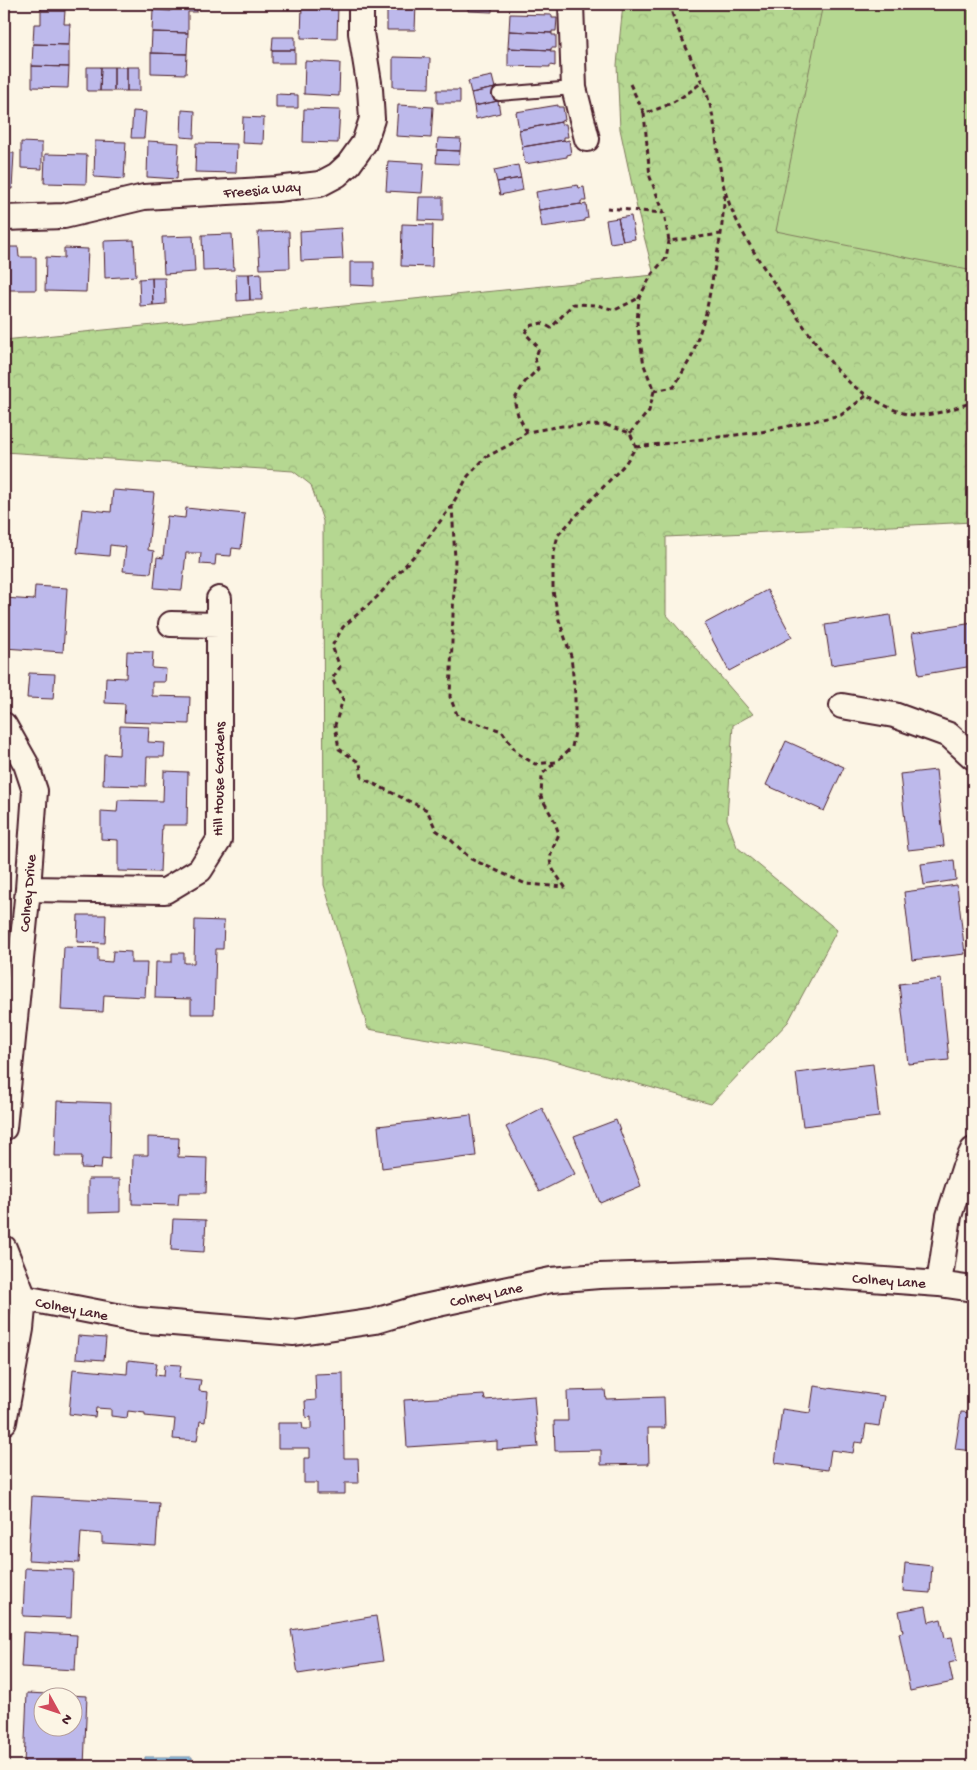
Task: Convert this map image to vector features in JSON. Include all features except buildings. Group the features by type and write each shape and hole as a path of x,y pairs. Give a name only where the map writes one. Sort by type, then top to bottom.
{"street":[{"name":"Freesia Way","path":"4,218 64,216 144,198 277,189 320,184 337,175 349,164 364,143 372,119 370,89 361,33 361,4"},
{"path":"571,4 574,88 587,139"},
{"name":"Hill House Gardens","path":"28,889 165,892 200,870 219,840 219,599"},
{"path":"171,624 219,625"},
{"path":"842,706 894,715 949,735 973,757"},
{"name":"Colney Drive","path":"4,725 26,764 35,791 28,889 4,1128"},
{"path":"940,1284 949,1216 964,1169 973,1150"},
{"path":"4,1248 20,1329 4,1422"},
{"name":"Colney Lane","path":"14,1296 137,1320 294,1333 376,1321 419,1308 551,1280 599,1276 762,1270 940,1284 973,1289"}],"lane":[{"path":"499,94 574,88"}],"path":[{"path":"669,4 675,24 707,96 714,122 718,156 726,192 741,230 780,292 829,359 848,381 866,396 906,414 938,414 973,402"},
{"path":"644,113 662,109 679,100 701,83"},
{"path":"630,84 644,113 650,177 664,213 669,241 666,258 652,274 639,298 637,323 644,365 654,391 649,411 630,433"},
{"path":"654,391 674,387 692,356 706,313 726,192"},
{"path":"607,208 664,213"},
{"path":"669,241 720,234"},
{"path":"527,432 518,415 514,400 525,382 538,369 535,359 539,348 525,333 529,326 542,323 551,328 573,304 597,305 615,310 639,298"},
{"path":"636,447 788,427 841,415 866,396"},
{"path":"606,425 630,433 636,447 625,464 558,535 553,556 553,590 559,620 571,656 575,694 575,732 572,747 542,774 541,797 554,820 559,834 549,855 550,865 566,887 526,884 471,859 452,841 436,830 427,810 362,778 360,764 339,748 335,725 343,698 332,679 340,667 332,646 343,627 377,597 420,549 452,505 468,476 486,457 512,444 527,432 562,426 606,425"},
{"path":"452,505 455,560 450,697 458,717 502,730 518,753 534,764 556,762"}],"green space":[{"path":"623,4 973,4 973,522 666,537 666,614 753,714 733,725 727,819 737,847 837,930 788,1022 711,1104 544,1058 368,1029 324,885 323,521 311,485 293,471 4,452 4,340 654,275 638,213 620,129 617,65"},
{"path":"823,4 947,4 973,9 973,271 776,231"}],"water":[{"path":"145,1757 192,1757 192,1766 145,1766"}]}
